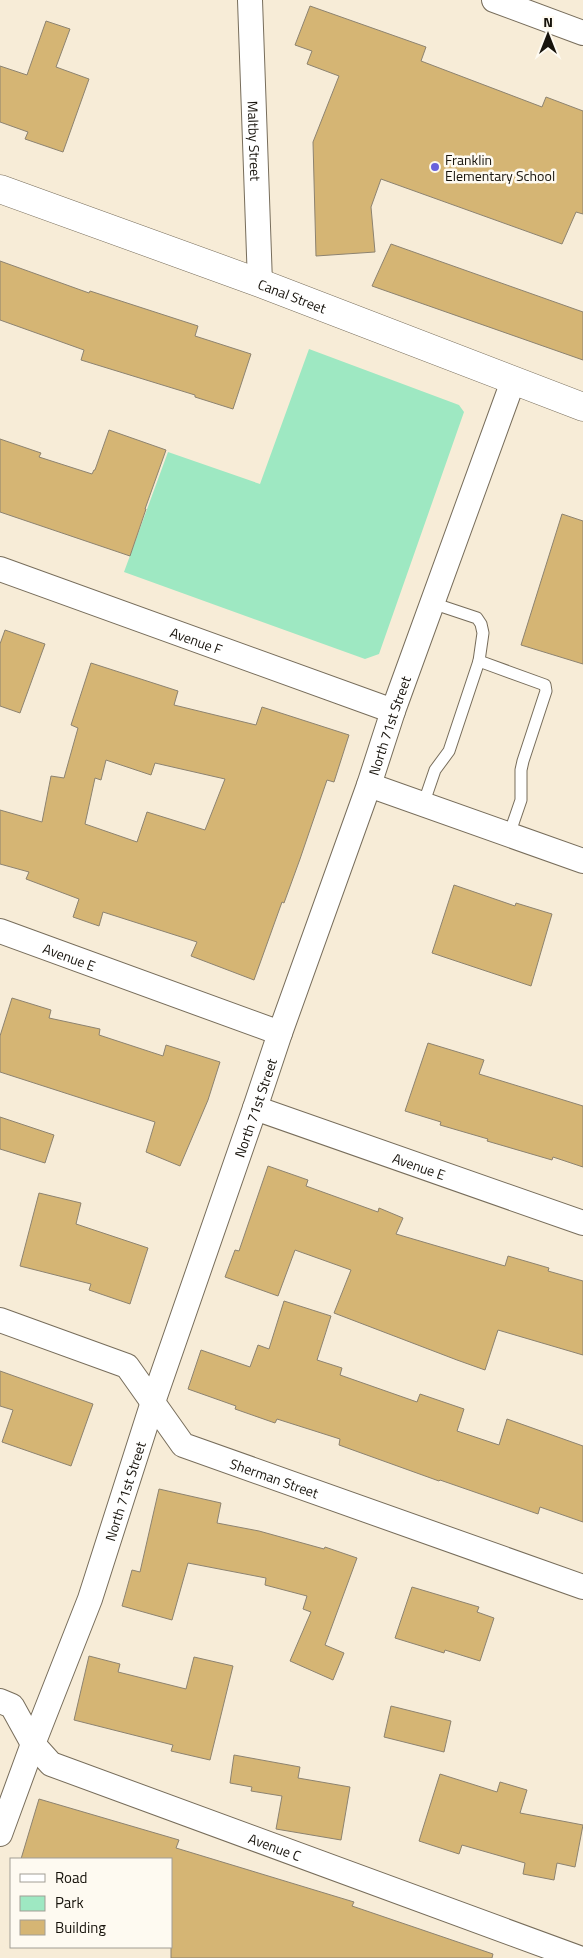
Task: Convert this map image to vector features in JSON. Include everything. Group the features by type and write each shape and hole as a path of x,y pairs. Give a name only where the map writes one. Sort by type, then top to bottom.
{"street":[{"name":"Maltby Street","path":"250,0 260,283"},
{"path":"494,0 583,33"},
{"name":"Canal Street","path":"0,189 260,283 513,381 583,406"},
{"name":"North 71st Street","path":"0,1834 90,1599 153,1402 280,1032 369,785 393,711 513,381"},
{"name":"Avenue F","path":"0,569 393,711"},
{"path":"369,785 583,861"},
{"name":"Avenue E","path":"0,932 280,1032"},
{"name":"Avenue E","path":"255,1108 583,1223"},
{"name":"Sherman Street","path":"0,1320 127,1366 183,1445 583,1587"},
{"name":"Avenue C","path":"0,1701 12,1706 33,1744 50,1764 579,1958"}],"lane":[{"path":"424,805 435,770 448,751 480,661 483,634 481,624 477,618 432,603"},
{"path":"480,661 545,685 546,691 523,761 521,770 521,800 509,835"}],"green space":[{"path":"309,349 459,405 464,412 379,654 365,659 124,572 168,452 260,484"}],"building":[{"path":"310,6 426,47 421,61 542,107 546,97 583,111 583,214 576,212 562,244 381,179 371,207 375,252 316,256 313,142 339,76 307,64 312,51 295,45"},
{"path":"46,21 70,29 56,67 89,79 63,152 25,139 28,132 0,122 0,66 27,75"},
{"path":"391,244 583,312 583,360 372,286"},
{"path":"0,261 89,293 90,291 198,326 195,336 251,354 233,409 195,397 195,395 81,360 84,350 0,320"},
{"path":"109,430 166,450 130,556 0,512 0,439 41,453 39,457 92,474"},
{"path":"562,514 583,521 583,664 521,645"},
{"path":"5,630 45,644 20,713 0,706 0,644"},
{"path":"91,663 178,691 174,705 256,725 262,707 349,735 334,782 327,780 284,903 282,902 254,980 191,956 197,942 103,912 99,926 73,917 79,899 26,879 29,872 0,864 0,810 42,822 51,776 64,778 78,728 71,725","holes":["106,760 151,775 155,763 225,779 205,830 147,812 137,842 85,824 95,778 101,780"]},
{"path":"454,885 515,906 516,903 552,914 531,986 432,953"},
{"path":"12,998 51,1010 49,1018 100,1029 99,1035 163,1056 166,1045 220,1062 208,1100 180,1166 146,1152 155,1122 0,1072 0,1036"},
{"path":"428,1043 484,1060 479,1074 583,1106 583,1167 553,1157 552,1160 487,1141 488,1139 440,1125 441,1122 405,1111"},
{"path":"0,1117 54,1135 45,1163 0,1149"},
{"path":"268,1166 308,1180 306,1186 378,1212 379,1208 403,1218 396,1234 505,1266 508,1256 549,1268 548,1271 583,1281 583,1355 498,1330 485,1370 457,1360 334,1313 351,1270 295,1250 278,1296 225,1277 235,1250 239,1251"},
{"path":"39,1193 81,1203 76,1224 148,1248 130,1304 89,1290 91,1284 20,1266"},
{"path":"284,1301 331,1316 317,1360 342,1368 340,1375 417,1402 420,1394 464,1409 457,1431 499,1445 507,1419 583,1446 583,1522 540,1507 538,1514 439,1481 339,1445 340,1439 277,1419 275,1423 235,1409 236,1406 188,1389 201,1350 250,1367 258,1345 269,1349"},
{"path":"0,1371 93,1404 71,1466 2,1442 13,1410 0,1406"},
{"path":"159,1489 221,1503 217,1523 259,1531 324,1549 325,1547 357,1558 325,1645 344,1653 333,1680 290,1661 311,1612 303,1609 307,1596 265,1585 266,1578 188,1563 172,1620 122,1606 132,1570 140,1572"},
{"path":"412,1587 479,1607 477,1612 494,1618 480,1661 445,1650 444,1653 395,1638"},
{"path":"89,1656 120,1664 118,1672 186,1689 194,1657 233,1666 210,1760 171,1751 173,1745 74,1720"},
{"path":"391,1706 451,1721 444,1752 384,1737"},
{"path":"234,1755 300,1767 298,1778 350,1787 341,1840 276,1829 282,1796 251,1791 252,1787 230,1783"},
{"path":"440,1774 497,1792 500,1782 527,1790 520,1813 583,1825 575,1867 557,1863 554,1880 523,1874 525,1863 462,1845 459,1854 419,1841"},
{"path":"39,1799 179,1840 176,1848 354,1902 352,1906 493,1954 492,1958 171,1958 172,1858 21,1858"}],"place":[{"name":"Franklin Elementary School","path":"435,167"}]}
